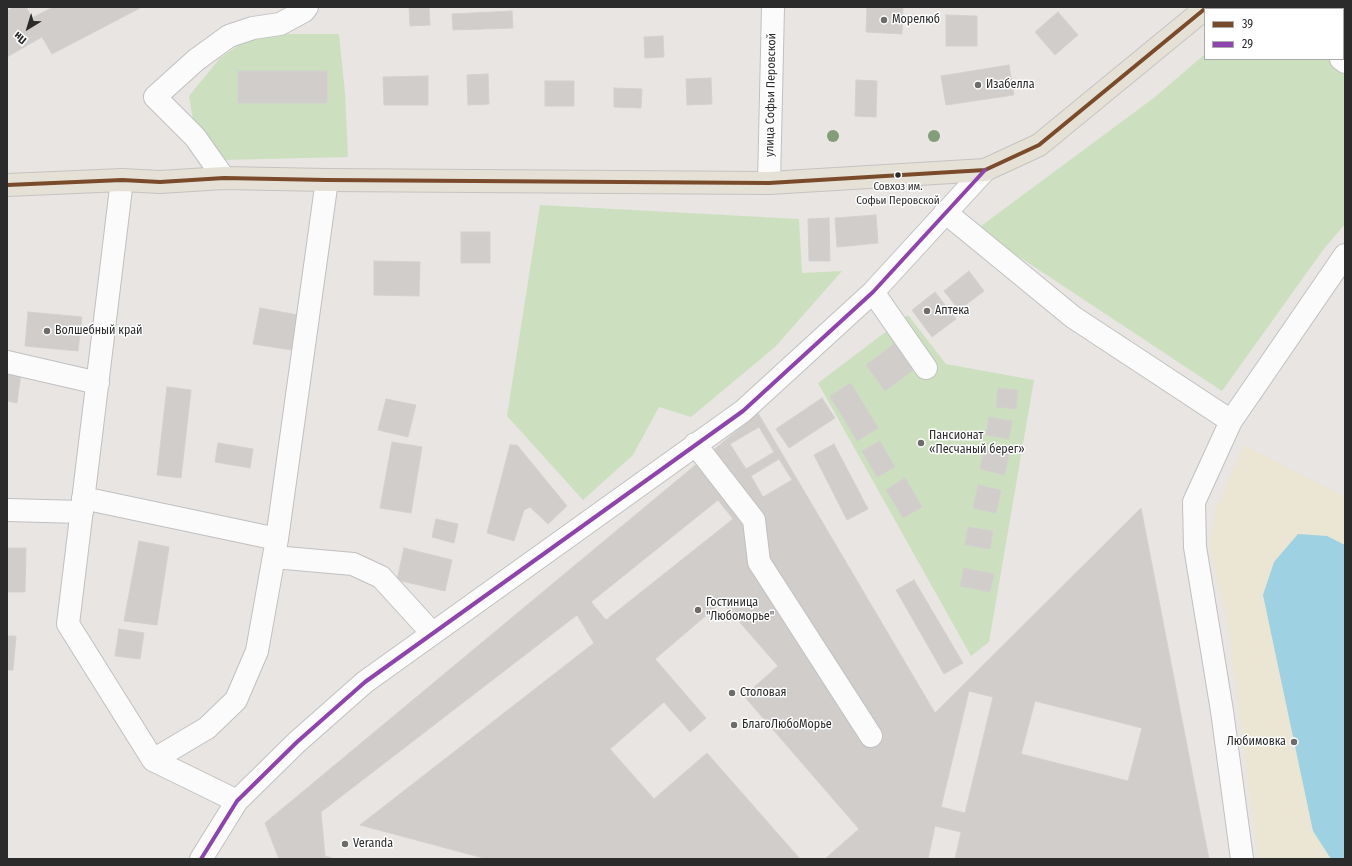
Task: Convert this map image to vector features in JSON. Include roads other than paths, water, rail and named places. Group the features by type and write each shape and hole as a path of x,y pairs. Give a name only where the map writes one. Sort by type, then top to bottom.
{"main road":[{"path":"7,184 122,180 160,182 224,178 769,183 985,170 1039,145 1204,9"}],"street":[{"path":"224,178 195,137 155,97 196,60 229,36 253,28 280,24 304,11 308,7"},
{"name":"улица Софьи Перовской","path":"769,183 773,7"},
{"path":"206,851 237,801 297,742 364,682 743,411 873,292 985,170"},
{"path":"122,180 68,624 153,760 237,801"},
{"path":"153,760 207,728 236,700 257,651 275,548 327,180"},
{"path":"945,212 1073,317 1231,421"},
{"path":"1242,859 1222,711 1194,547 1194,502 1231,421 1345,255"},
{"path":"873,292 926,368"},
{"path":"7,362 98,383"},
{"path":"695,444 754,520 758,562 871,736"},
{"path":"7,510 83,505 353,564 381,576 432,633"}],"water":[{"path":"1298,534 1327,536 1345,545 1345,859 1331,859 1313,831 1263,595 1274,562"}],"place":[{"name":"Морелюб","path":"884,20"},
{"name":"Изабелла","path":"978,85"},
{"name":"Совхоз им. Софьи Перовской","path":"898,175"},
{"name":"Аптека","path":"927,311"},
{"name":"Волшебный край","path":"47,331"},
{"name":"Пансионат «Песчаный берег»","path":"921,443"},
{"name":"Гостиница \"Любоморье\"","path":"698,610"},
{"name":"Столовая","path":"732,693"},
{"name":"БлагоЛюбоМорье","path":"734,725"},
{"name":"Любимовка","path":"1294,742"},
{"name":"Veranda","path":"345,844"}]}
